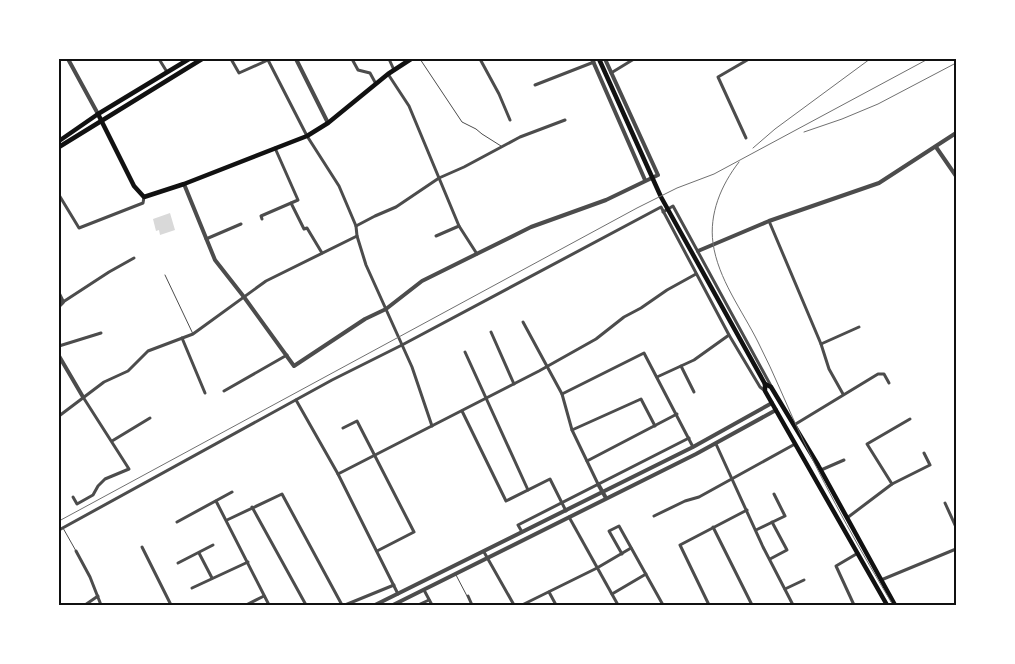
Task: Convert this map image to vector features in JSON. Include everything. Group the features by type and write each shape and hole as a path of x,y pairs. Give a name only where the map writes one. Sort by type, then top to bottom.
{"main road":[{"path":"59,141 98,114 189,59"},
{"path":"59,147 202,59"},
{"path":"98,114 134,186 144,197 184,184 307,136 328,123 388,74 411,59"},
{"path":"598,59 660,197 765,384 765,391 887,605"},
{"path":"765,384 771,387 820,467 895,605"},
{"path":"772,402 784,408"},
{"path":"810,470 820,467"}],"street":[{"path":"68,59 98,114"},
{"path":"159,59 167,72"},
{"path":"231,59 239,73 268,60 307,136 338,186 356,226 357,236 366,265 412,368 432,426"},
{"path":"296,59 328,123"},
{"path":"352,59 358,70 370,73 376,84"},
{"path":"389,59 394,70"},
{"path":"480,59 500,94 510,120"},
{"path":"184,184 215,260 294,366 365,319 386,309 422,281 531,227 606,200 658,175 605,59"},
{"path":"611,73 634,59"},
{"path":"746,138 718,77 749,59"},
{"path":"535,84 593,61 645,180"},
{"path":"388,74 409,106 459,226 478,254"},
{"path":"356,226 396,207 440,178 464,168 520,138 566,120"},
{"path":"698,251 769,221 879,183 956,133"},
{"path":"936,147 956,176"},
{"path":"262,218 298,200 275,148"},
{"path":"59,195 79,228 143,203 144,197"},
{"path":"291,203 304,229 307,228 322,253"},
{"path":"59,530 296,400 660,206 729,335 760,387 765,391"},
{"path":"664,212 673,206 771,387"},
{"path":"769,221 787,268 821,344 829,369 843,394"},
{"path":"206,239 241,224"},
{"path":"436,236 459,226"},
{"path":"59,416 104,382 128,371 148,351 193,334 266,281 357,236"},
{"path":"59,306 109,272 134,258"},
{"path":"338,474 514,384 596,339 624,317 641,308 666,290 696,274"},
{"path":"59,294 63,302"},
{"path":"523,322 562,394 572,430 606,498"},
{"path":"821,344 859,327"},
{"path":"491,332 514,384"},
{"path":"59,346 100,333"},
{"path":"657,377 694,360 729,335"},
{"path":"182,338 205,393"},
{"path":"465,352 528,490"},
{"path":"562,394 644,353 696,454"},
{"path":"224,391 287,355"},
{"path":"59,356 129,469 105,479 98,486 93,496 77,504 73,497"},
{"path":"681,366 694,392"},
{"path":"794,425 878,374 884,374 889,383"},
{"path":"572,430 642,399 655,426"},
{"path":"296,400 338,474 401,601"},
{"path":"375,605 713,437 772,402"},
{"path":"393,605 716,444 776,410"},
{"path":"462,411 506,501 550,479 618,605"},
{"path":"587,460 677,414"},
{"path":"112,441 150,418"},
{"path":"892,484 867,444 910,419"},
{"path":"343,428 357,421 414,532 377,551"},
{"path":"713,437 731,480 794,605"},
{"path":"522,533 518,525 689,438"},
{"path":"654,516 684,500 699,497 795,444"},
{"path":"847,518 892,484 930,465 924,453"},
{"path":"820,467 844,460"},
{"path":"177,522 232,492"},
{"path":"227,520 282,494 343,605 394,586"},
{"path":"756,530 785,516 774,494"},
{"path":"216,501 270,605"},
{"path":"944,503 956,527"},
{"path":"252,507 306,605"},
{"path":"709,605 680,546 747,510"},
{"path":"770,560 787,550 772,522"},
{"path":"622,554 609,531 619,526 663,605"},
{"path":"713,528 752,605"},
{"path":"178,563 213,545"},
{"path":"142,547 171,605"},
{"path":"522,605 598,568 631,548"},
{"path":"880,580 956,549"},
{"path":"76,551 90,576 91,583 101,605"},
{"path":"484,552 514,605"},
{"path":"199,553 212,578"},
{"path":"854,605 836,566 858,553"},
{"path":"192,588 248,562"},
{"path":"612,594 646,574"},
{"path":"785,588 804,580"},
{"path":"421,583 432,605"},
{"path":"549,592 556,605"},
{"path":"86,605 98,596"},
{"path":"246,605 264,596"},
{"path":"468,596 472,605"},
{"path":"418,605 430,600"}],"lane":[{"path":"420,59 462,122 476,128 502,147"},
{"path":"165,276 193,334"},
{"path":"63,528 76,551"},
{"path":"456,574 468,596"}],"shaded area":[{"path":"170,213 175,230 160,235 159,230 156,231 153,219"}],"railway":[{"path":"753,148 775,129 870,59"},
{"path":"59,521 637,208 677,188 714,174 928,59"},
{"path":"804,132 878,104 956,63"},
{"path":"739,162 722,190 713,221 713,243 720,269 731,294 764,354 798,430 825,484 893,605"}]}
